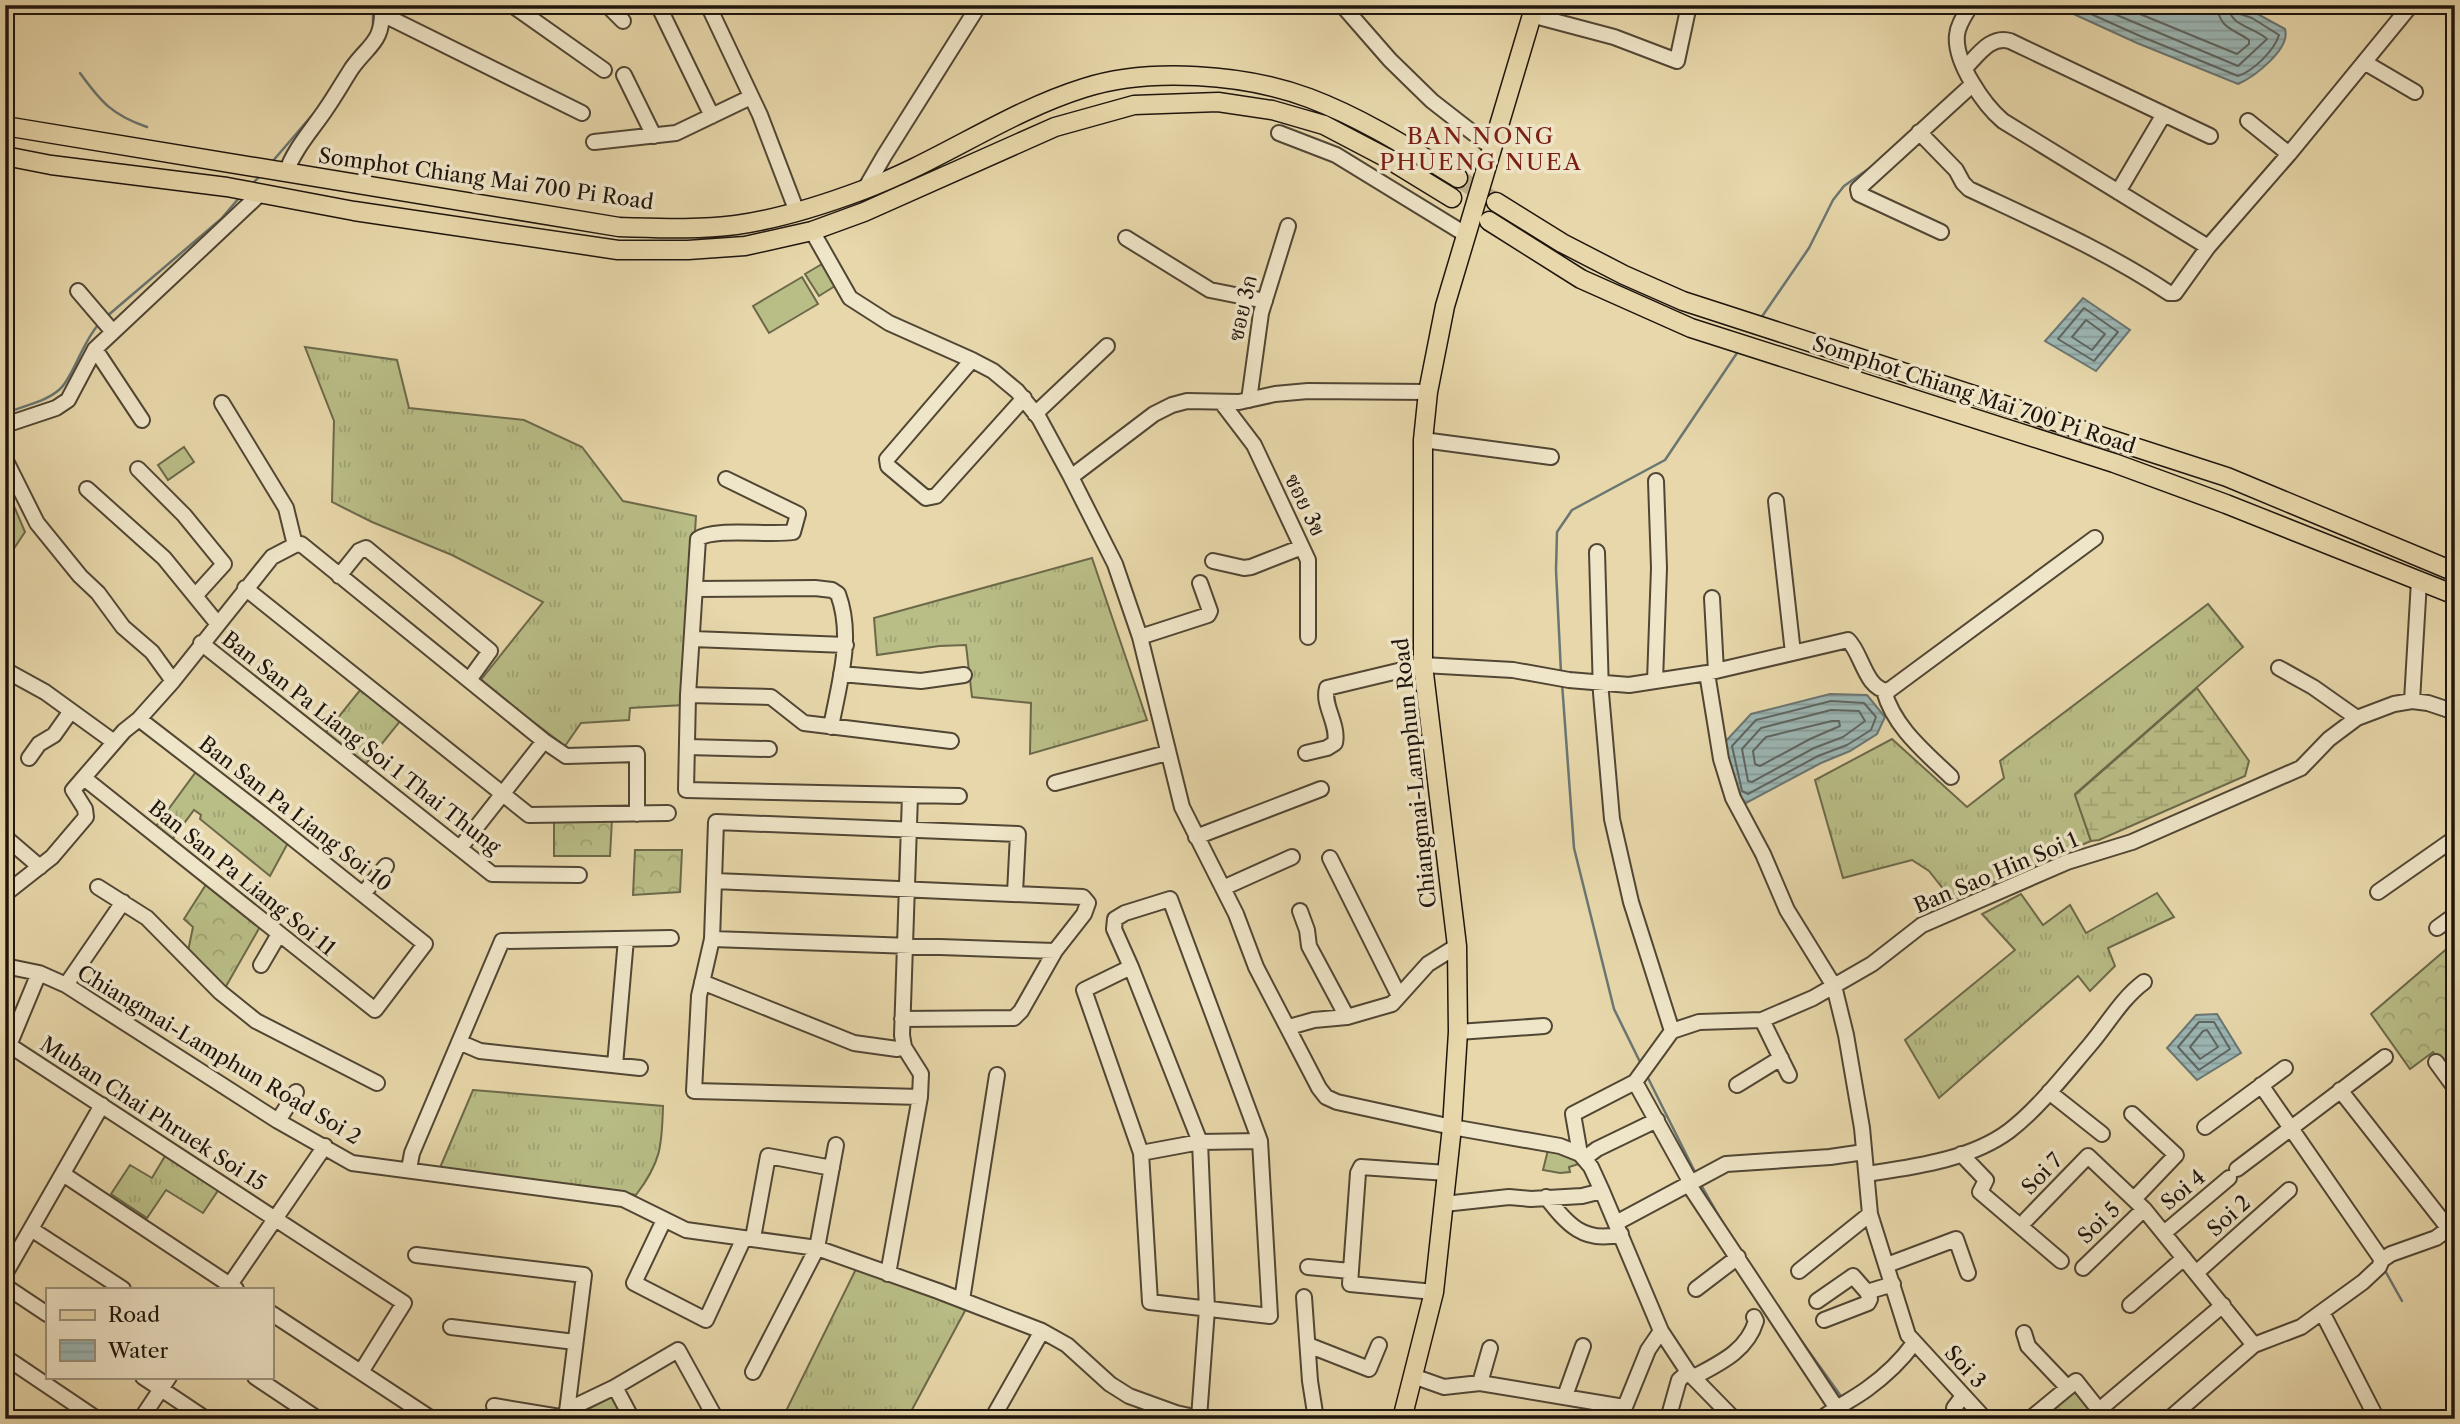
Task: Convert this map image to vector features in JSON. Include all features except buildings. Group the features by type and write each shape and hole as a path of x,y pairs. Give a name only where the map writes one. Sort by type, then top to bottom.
{"main road":[{"name":"Chiangmai-Lamphun Road","path":"1402,1419 1434,1292 1452,1127 1458,1032 1457,946 1423,665 1423,440 1428,392 1445,306 1533,10"},
{"name":"Somphot Chiang Mai 700 Pi Road","path":"5,126 620,227 679,229 737,225 797,212 866,189 1051,100 1086,87 1150,76 1208,76 1252,83 1307,97 1371,125 1458,178"},
{"path":"5,156 51,165 227,187 354,211 618,250 688,250 745,246 812,231 864,212 1055,127 1134,105 1218,102 1272,110 1324,125 1385,157 1452,198"},
{"path":"5,119 68,136"},
{"path":"5,163 51,165"},
{"name":"Somphot Chiang Mai 700 Pi Road","path":"1496,202 1562,243 1683,301 2227,477 2455,572"},
{"name":"Somphot Chiang Mai 700 Pi Road","path":"1489,221 1581,279 1691,328 2114,463 2226,504 2455,595"}],"street":[{"path":"512,5 604,70"},
{"path":"607,5 623,21"},
{"path":"708,5 751,96 797,212"},
{"path":"866,189 979,5"},
{"path":"1342,5 1432,101 1491,148"},
{"path":"1533,10 1677,61 1689,5"},
{"path":"1970,5 1958,29 1958,50 1973,84 1991,110 2003,121 2208,247"},
{"path":"1919,132 1956,170 1969,189 2090,246 2128,266 2169,293 2175,293 2208,247 2289,154 2411,5"},
{"path":"280,172 327,108 356,62 373,47 382,26 382,9 582,113"},
{"path":"660,9 712,116"},
{"path":"1966,67 1987,46 2003,39 2210,136"},
{"path":"2364,62 2415,92"},
{"path":"624,75 654,136"},
{"path":"1941,232 1858,192 1858,189 1973,84"},
{"path":"594,142 676,133 751,96"},
{"path":"2118,192 2164,114"},
{"path":"2248,121 2289,154"},
{"path":"1279,133 1336,155 1465,234"},
{"path":"5,425 56,408 68,400 95,349 110,329 257,192"},
{"name":"ซอย 3ก","path":"1248,400 1265,300 1288,226"},
{"path":"812,231 850,298 889,323 993,371 1024,398 1035,414 1071,477 1115,564 1140,637 1179,801 1236,914 1256,967 1326,1097 1337,1102 1452,1127 1560,1146 1582,1156 1657,1120"},
{"path":"1126,238 1210,290 1265,300"},
{"path":"78,290 110,329"},
{"path":"1035,414 1107,346"},
{"path":"95,349 142,420"},
{"path":"972,360 887,459 888,466 926,498 936,496 1024,398"},
{"path":"1071,477 1154,414 1187,401 1222,403 1308,391 1428,392"},
{"path":"222,402 286,508 295,545"},
{"name":"ซอย 3ข","path":"1222,403 1254,445 1308,560 1308,637"},
{"path":"1423,440 1551,457"},
{"path":"5,458 37,523 80,576 98,593 122,627 152,652 173,681"},
{"path":"138,468 184,515 224,564 195,596"},
{"path":"726,479 798,514 793,532 763,535 711,533 698,539 688,695 686,790 959,796"},
{"path":"1655,681 1659,568 1657,481"},
{"path":"87,489 164,558 217,623"},
{"path":"1776,501 1793,653"},
{"path":"1884,691 1899,685 2095,538"},
{"path":"86,817 85,809 73,790 114,742 173,681 272,557 301,544 566,756 636,754 637,814"},
{"path":"1213,561 1251,567 1302,547"},
{"path":"340,576 359,551 366,548 490,651 469,681"},
{"path":"1597,552 1600,683 1612,819 1631,902 1672,1031 1634,1082 1573,1114 1582,1156 1602,1191 1661,1331 1691,1375 1734,1419"},
{"path":"2420,581 2412,701 2455,712"},
{"path":"1140,637 1208,615 1210,611 1200,583"},
{"path":"245,588 529,816 668,813"},
{"path":"696,589 832,590 838,594 846,625 846,645 831,727"},
{"path":"1712,598 1711,672 1721,759 1733,798 1763,854 1787,910 1834,986 1846,1035 1867,1174 1870,1214 1905,1327 1914,1343 1901,1361 1866,1390 1821,1419"},
{"path":"693,639 846,645"},
{"path":"1306,753 1327,748 1335,743 1335,727 1325,694 1327,688 1423,665 1513,670 1569,680 1629,685 1711,672 1849,641 1872,682 1884,691 1895,719 1951,777"},
{"name":"Ban San Pa Liang Soi 1 Thai Thung","path":"201,643 492,874 579,876"},
{"path":"2279,668 2313,687 2357,718"},
{"path":"5,670 45,692 114,742"},
{"path":"841,674 921,681 964,676"},
{"path":"688,695 771,697 804,723 951,741"},
{"name":"Ban Sao Hin Soi 1","path":"1672,1031 1699,1022 1762,1020 1834,986 1872,964 1922,925 2067,862 2132,842 2301,768 2329,739 2357,718 2394,704 2412,701"},
{"path":"29,758 39,744 54,735 71,711"},
{"name":"Ban San Pa Liang Soi 10","path":"139,719 425,944 375,1010"},
{"path":"460,848 544,741"},
{"path":"687,747 769,749"},
{"path":"1055,783 1167,753"},
{"name":"Ban San Pa Liang Soi 11","path":"84,778 375,1010"},
{"path":"1196,837 1321,789"},
{"path":"5,894 52,857 105,795"},
{"path":"888,1274 920,1097 920,1074 904,1047 902,1019 909,795"},
{"path":"920,1097 694,1091 698,1009 712,939 716,822 1018,834 1015,893"},
{"path":"5,837 40,867"},
{"path":"2378,892 2455,838"},
{"path":"1223,888 1292,857"},
{"path":"1330,858 1399,996"},
{"path":"363,894 386,866"},
{"path":"715,881 1083,897 1088,903 1084,914 1055,951 1021,1011 1014,1018 902,1019"},
{"path":"98,887 147,918 220,992 256,1021 377,1083"},
{"path":"1132,967 1084,990 1141,1153 1150,1302 1207,1309 1270,1316 1260,1141 1170,899 1125,913 1115,919 1114,929 1132,967 1200,1142 1207,1309 1201,1418"},
{"path":"66,985 123,902"},
{"path":"1300,911 1309,946 1347,1017"},
{"path":"2437,928 2455,915"},
{"path":"261,965 279,934"},
{"path":"409,1169 412,1153 502,941 671,938"},
{"path":"615,1065 626,939"},
{"path":"712,939 1055,951"},
{"path":"1289,1027 1314,1020 1347,1017 1392,1004 1428,964 1457,946"},
{"name":"Chiangmai-Lamphun Road Soi 2","path":"5,966 39,973 66,985 278,1121 352,1163 623,1199 686,1230 817,1248 1042,1331 1067,1345 1110,1384 1129,1396 1176,1413 1201,1418"},
{"path":"7,1050 39,973"},
{"path":"702,982 854,1043 897,1049 904,1047"},
{"path":"1867,1174 1961,1154 1979,1148 2008,1131 2049,1092 2132,991 2144,982"},
{"path":"1762,1020 1789,1075"},
{"path":"1458,1032 1544,1026"},
{"path":"459,1042 480,1051 640,1068"},
{"name":"Muban Chai Phruek Soi 15","path":"7,1050 102,1105 404,1303 361,1373"},
{"name":"Soi 4","path":"2164,1233 2233,1173 2385,1057"},
{"path":"1737,1085 1781,1058"},
{"path":"2436,1062 2455,1088"},
{"path":"2205,1127 2285,1068"},
{"path":"962,1300 996,1075"},
{"path":"1634,1082 1690,1184 1836,1407"},
{"path":"2261,1085 2381,1263"},
{"path":"2169,1419 2255,1345 2301,1327 2363,1282 2391,1254 2436,1238 2452,1226 2340,1090"},
{"path":"278,1121 296,1092"},
{"path":"2049,1092 2102,1134"},
{"path":"5,1274 9,1259 31,1229 102,1105"},
{"name":"Soi 5","path":"2083,1268 2139,1204 2176,1155 2132,1114"},
{"path":"1141,1153 1200,1142 1260,1141"},
{"path":"753,1372 817,1248 836,1145"},
{"path":"63,1174 231,1288 274,1218 325,1146"},
{"path":"1546,1197 1562,1218 1588,1235 1605,1238 1726,1164 1864,1152"},
{"path":"1961,1154 1986,1180 1980,1192 2061,1261"},
{"path":"664,1220 634,1283 706,1320 749,1238 768,1156 832,1168"},
{"name":"Soi 7","path":"2026,1220 2088,1156 2139,1204"},
{"path":"1351,1278 1358,1172 1361,1167 1447,1173"},
{"name":"Soi 2","path":"2196,1273 2289,1189"},
{"path":"1444,1204 1509,1197 1531,1199 1582,1196 1602,1191"},
{"path":"2139,1204 2255,1345"},
{"path":"1799,1271 1870,1214"},
{"path":"31,1229 121,1288"},
{"path":"1887,1265 1956,1239 1968,1273"},
{"path":"416,1255 584,1275 566,1416"},
{"path":"1696,1289 1738,1256"},
{"path":"2130,1305 2184,1258"},
{"path":"1308,1267 1351,1278 1434,1292"},
{"path":"1817,1301 1853,1276 1870,1299 1868,1303 1824,1320"},
{"path":"1867,1292 1893,1284"},
{"path":"5,1286 46,1313"},
{"path":"1304,1297 1310,1381 1316,1419"},
{"path":"2030,1419 2076,1381 2099,1410 2223,1306"},
{"path":"2322,1312 2378,1419"},
{"path":"273,1314 361,1373 414,1414 432,1419"},
{"path":"1668,1419 1679,1380 1729,1357 1751,1336 1756,1321 1754,1317"},
{"path":"451,1327 575,1342"},
{"path":"992,1419 1042,1331"},
{"path":"1413,1376 1444,1387 1480,1383 1564,1396 1622,1413 1648,1350 1661,1331"},
{"path":"2024,1334 2028,1346 2068,1388"},
{"name":"Soi 3","path":"1914,1343 1984,1419"},
{"path":"1308,1345 1369,1369 1378,1345"},
{"path":"1564,1396 1584,1346"},
{"path":"1480,1383 1490,1348"},
{"path":"494,1406 566,1416 678,1350 716,1419"},
{"path":"5,1357 97,1419"},
{"path":"147,1378 165,1383 206,1419"},
{"path":"256,1378 318,1419"},
{"path":"142,1419 165,1383"},
{"path":"615,1387 632,1419"},
{"path":"1954,1419 1952,1411 1964,1396"}],"green space":[{"path":"822,264 835,286 819,296 805,274"},
{"path":"802,277 818,304 769,333 753,306"},
{"path":"305,347 397,360 409,408 524,420 582,447 623,501 696,516 684,705 630,708 629,720 581,723 565,746 480,681 543,602 452,555 372,522 332,502 334,421"},
{"path":"184,447 194,462 168,480 158,465"},
{"path":"5,485 25,532 5,562"},
{"path":"1092,558 1147,720 1030,754 1031,703 972,697 966,645 877,655 874,618"},
{"path":"2208,604 2243,647 2075,794 2091,841 1952,900 1929,871 1912,860 1843,878 1815,780 1892,739 1967,807 2004,778 2000,761"},
{"path":"2197,688 2249,761 2245,776 2099,840 2091,841 2075,795"},
{"path":"361,689 401,720 364,766 324,735"},
{"path":"198,769 289,841 270,876 200,819 201,815 194,810 171,841 154,829"},
{"path":"612,819 610,856 554,856 554,821"},
{"path":"635,850 682,850 680,892 633,895"},
{"path":"207,883 261,925 225,988 188,951 193,927 184,919"},
{"path":"2157,893 2174,917 2108,948 2115,966 2090,991 2078,976 1939,1098 1905,1040 2015,950 1982,914 2021,894 2043,925 2070,905 2086,933"},
{"path":"2450,946 2455,953 2455,1079 2433,1052 2410,1069 2371,1014"},
{"path":"473,1090 663,1106 661,1143 651,1173 636,1195 439,1170"},
{"path":"1549,1146 1582,1163 1569,1167 1570,1172 1543,1170"},
{"path":"168,1151 221,1186 203,1213 166,1190 147,1218 111,1194 130,1165 152,1178"},
{"path":"857,1267 966,1309 907,1419 792,1419 785,1413"},
{"path":"2074,1389 2096,1419 2040,1419"},
{"path":"613,1396 625,1419 571,1418"}],"water":[{"path":"2234,5 2254,12 2285,29 2285,37 2277,53 2261,69 2238,84 2137,43 2056,6"},
{"path":"2083,298 2130,330 2096,371 2045,341"},
{"path":"1830,694 1867,695 1885,717 1877,734 1850,751 1821,763 1746,803 1735,794 1724,743 1751,714"},
{"path":"2217,1014 2241,1053 2197,1080 2167,1048 2196,1015"}],"waterway":[{"path":"373,5 373,30"},
{"path":"331,88 351,59"},
{"path":"80,73 108,106 125,118 147,127"},
{"path":"272,162 320,106"},
{"path":"1761,318 1809,248 1833,200 1844,186 1874,165"},
{"path":"251,185 261,175"},
{"path":"106,317 221,219 239,198"},
{"path":"5,413 41,400 60,389 99,324"},
{"path":"1561,673 1557,532 1572,510 1665,460 1739,350"},
{"path":"1562,683 1574,848 1614,1009 1641,1064"},
{"path":"1647,1076 1696,1174"},
{"path":"1700,1183 1728,1232"},
{"path":"2383,1267 2402,1301"},
{"path":"1790,1325 1843,1399"},
{"path":"1850,1407 1862,1419"}],"tunnel":[{"path":"1458,178 1496,202"}],"district":[{"name":"BAN NONG PHUENG NUEA","path":"1481,149"}]}
